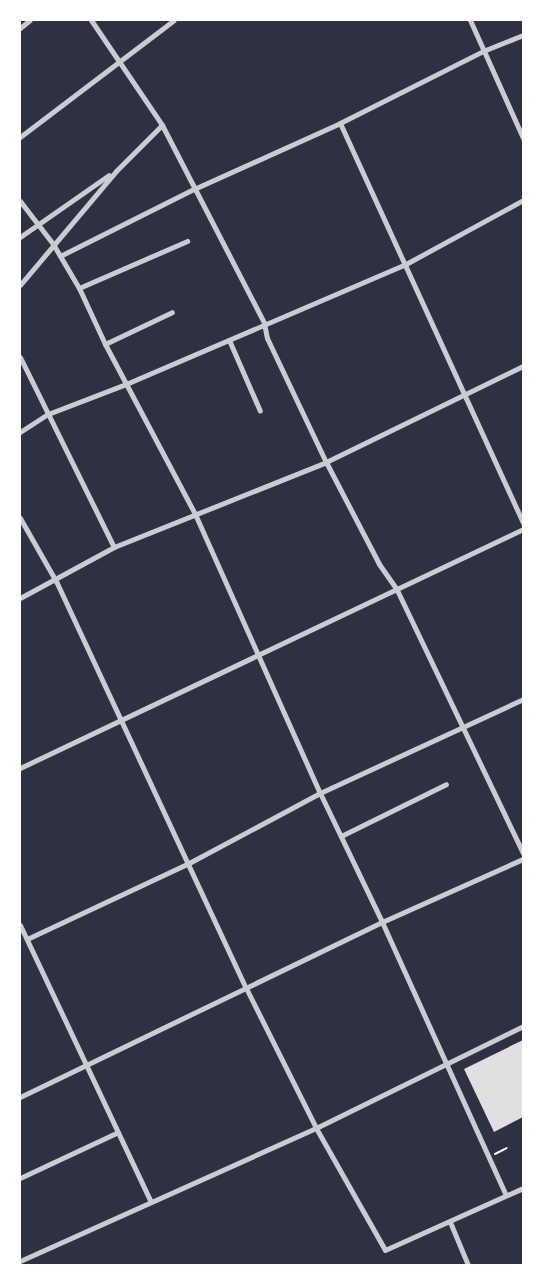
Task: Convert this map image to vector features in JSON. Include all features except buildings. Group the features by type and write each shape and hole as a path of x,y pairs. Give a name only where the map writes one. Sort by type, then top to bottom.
{"street":[{"path":"20,28 30,20"},
{"path":"91,20 120,59 162,125 264,323 267,338 326,462 379,564 396,588 523,853"},
{"path":"20,137 120,59 174,20"},
{"path":"470,20 522,131 523,138"},
{"path":"60,256 194,189 340,123 483,51 523,35"},
{"path":"340,123 463,398 523,523"},
{"path":"20,285 116,171 162,125"},
{"path":"20,236 116,171"},
{"path":"20,432 48,414 126,384 264,323 404,265 523,200"},
{"path":"20,201 53,244 80,288 105,344 195,514 320,793 382,922 445,1065 506,1195"},
{"path":"80,288 187,241"},
{"path":"105,344 172,312"},
{"path":"229,340 260,411"},
{"path":"20,357 114,547"},
{"path":"20,598 56,581 114,547 326,462 463,398 523,366"},
{"path":"20,518 56,581 246,988 316,1128 385,1250 523,1188"},
{"path":"20,768 121,719 259,657 396,588 523,529"},
{"path":"27,939 189,863 320,793 523,699"},
{"path":"341,836 446,784"},
{"path":"20,1097 382,922 523,860"},
{"path":"20,925 151,1202"},
{"path":"20,1261 316,1128 523,1026"},
{"path":"20,1178 118,1132"},
{"path":"450,1222 468,1265"}],"path":[{"path":"489,1158 507,1148"}]}
